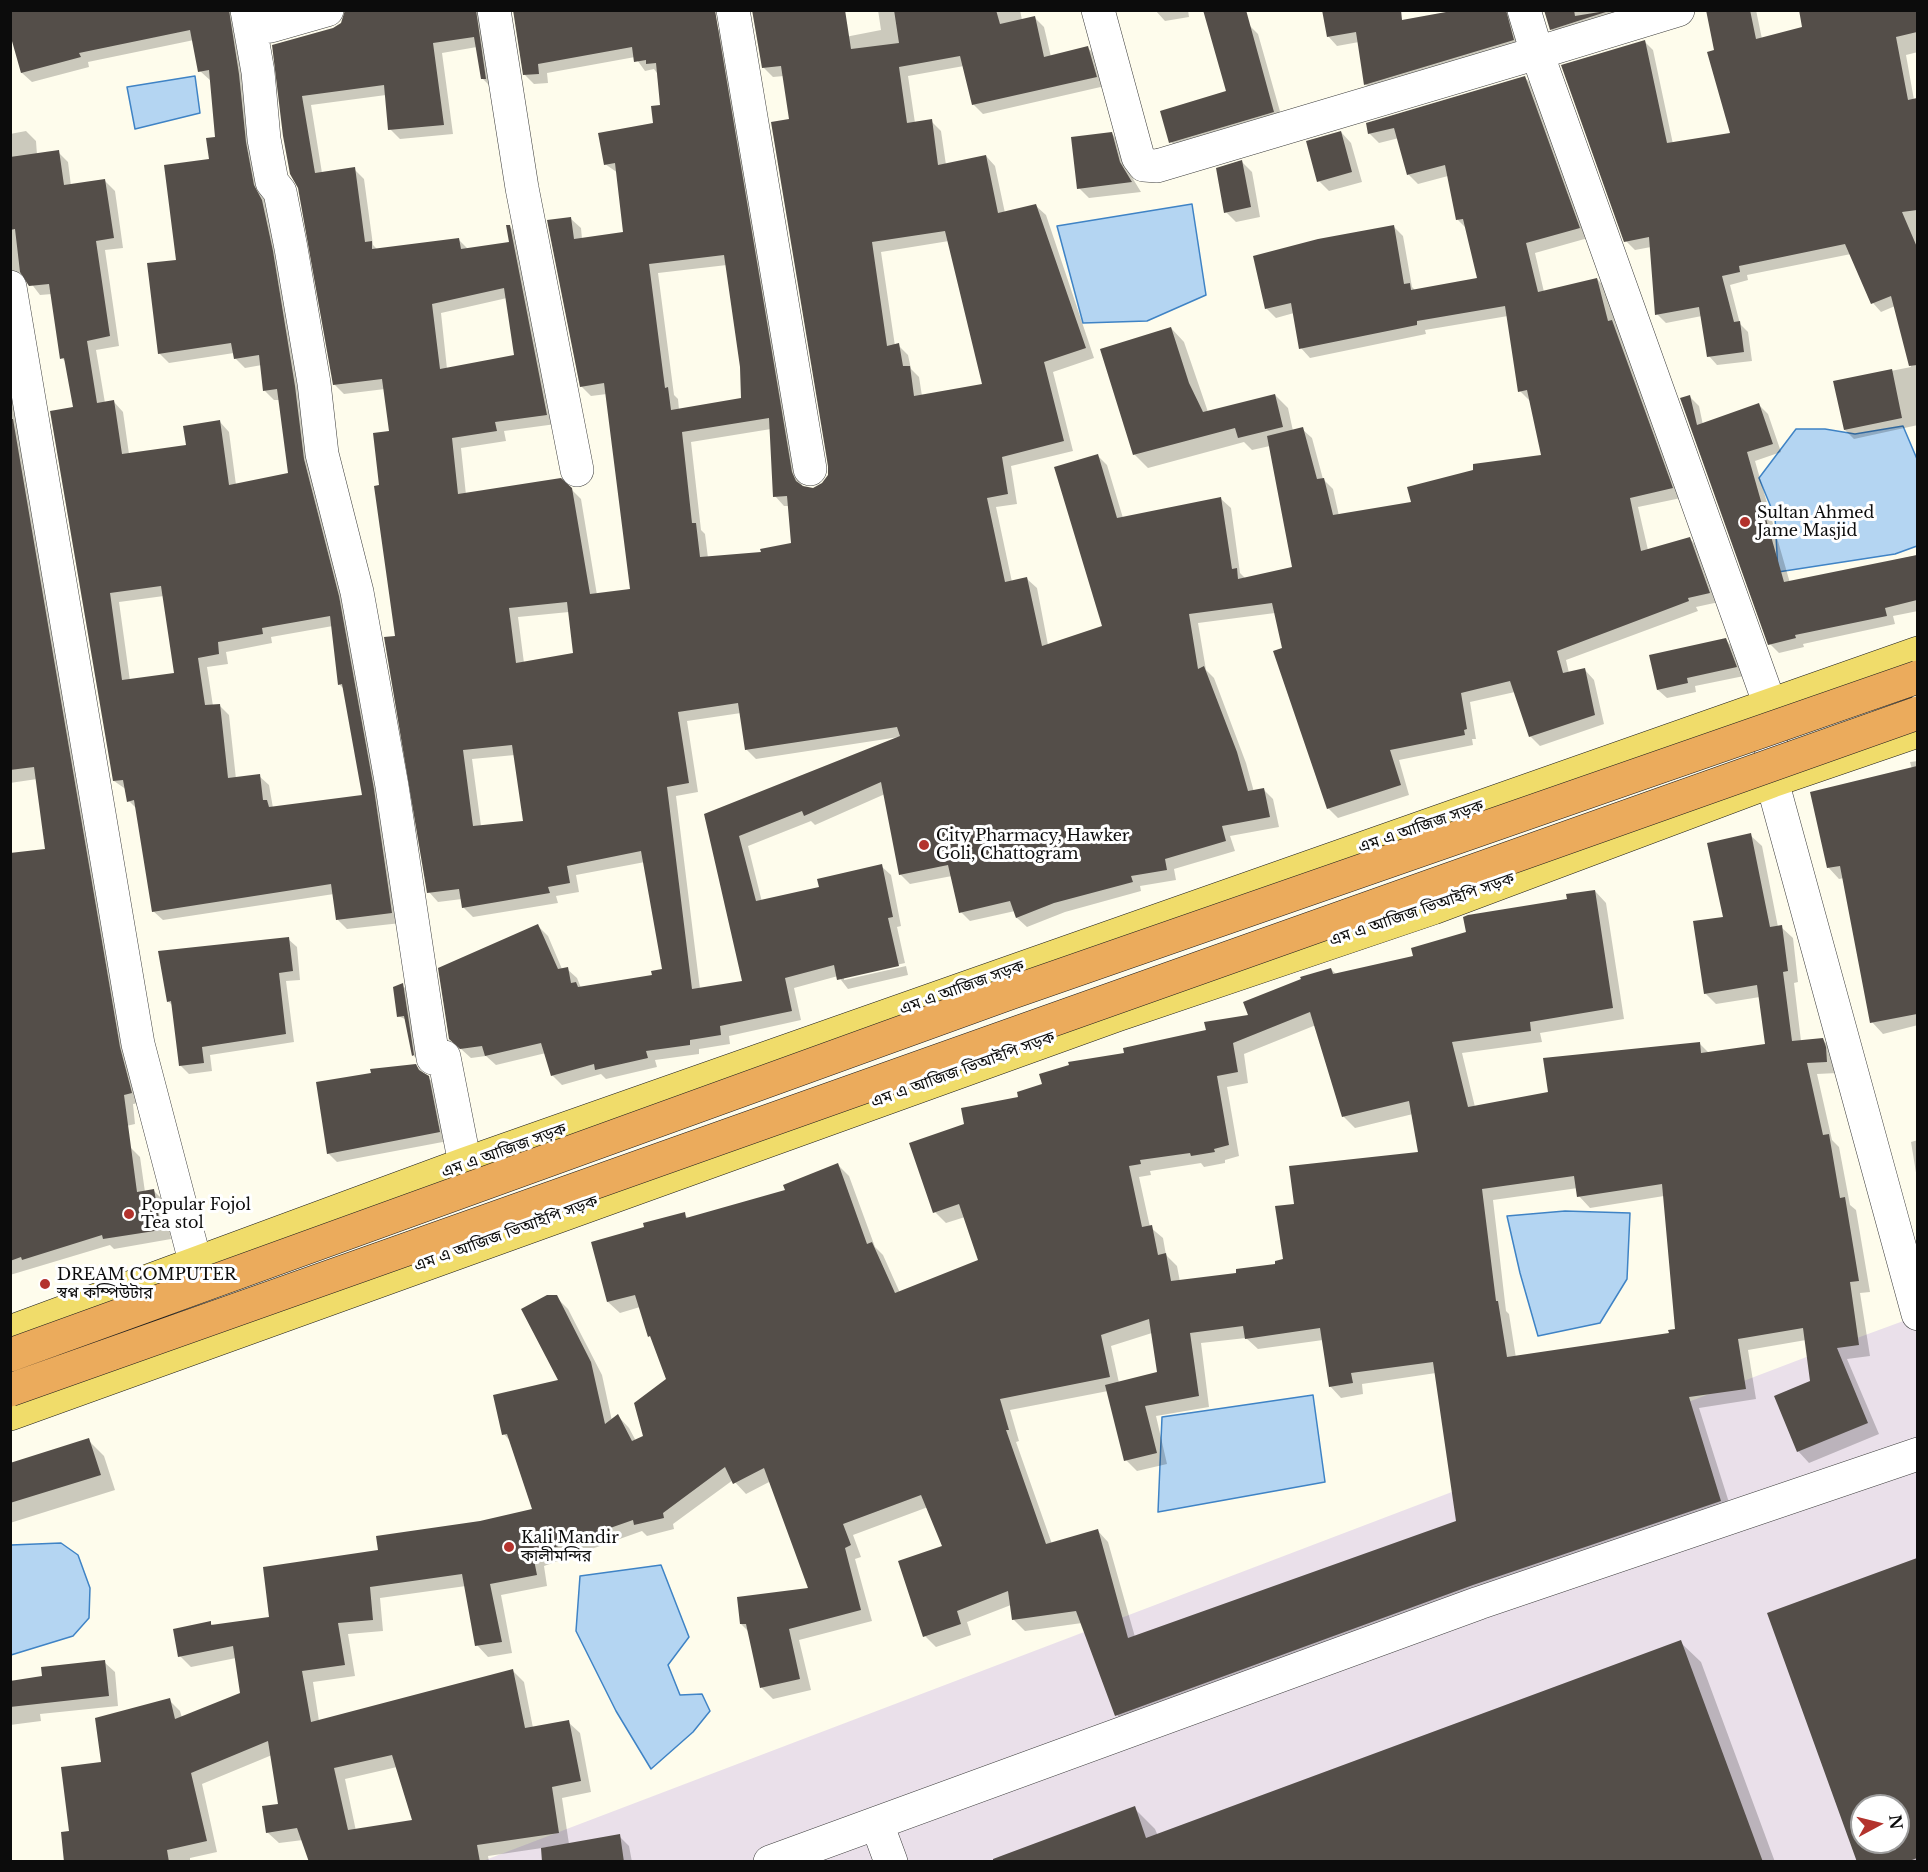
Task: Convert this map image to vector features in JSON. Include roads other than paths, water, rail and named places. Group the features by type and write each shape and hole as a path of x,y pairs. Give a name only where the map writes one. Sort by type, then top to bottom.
{"highway":[{"path":"10,1356 999,997 1917,677"},
{"path":"10,1390 1917,713"}],"main road":[{"name":"এম এ আজিজ সড়ক","path":"10,1332 465,1164 1917,653"},
{"name":"এম এ আজিজ ভিআইপি সড়ক","path":"10,1413 1117,1015 1433,908 1772,782 1917,731"}],"street":[{"path":"327,10 271,27 248,19 258,72 264,139 272,182 280,192 291,248 314,383 322,454 357,592 388,763 433,1058 444,1057 465,1164"},
{"path":"494,10 522,188 577,470"},
{"path":"733,10 810,469"},
{"path":"1098,10 1138,157 1144,165 1157,166 1265,136 1678,10"},
{"path":"1524,10 1537,53 1770,705 1772,782 1917,1314"},
{"path":"10,287 138,1044 196,1265"},
{"path":"770,1862 829,1851 877,1824 1479,1603 1917,1454"},
{"path":"877,1824 891,1862"}],"water":[{"path":"195,76 200,113 135,129 127,87"},
{"path":"1192,204 1206,295 1147,321 1083,323 1057,226"},
{"path":"1903,426 1917,459 1917,546 1895,554 1778,572 1775,517 1759,478 1796,429 1825,429 1855,434"},
{"path":"1565,1211 1630,1213 1627,1279 1600,1323 1538,1336 1507,1216"},
{"path":"1313,1395 1325,1482 1158,1512 1162,1417"},
{"path":"61,1543 78,1555 90,1588 89,1618 73,1636 11,1655 11,1545"},
{"path":"661,1565 689,1637 668,1665 680,1695 702,1694 710,1711 693,1732 651,1769 616,1711 576,1631 580,1576"}],"place":[{"name":"Sultan Ahmed Jame Masjid","path":"1745,522"},
{"name":"City Pharmacy, Hawker Goli, Chattogram","path":"924,845"},
{"name":"Popular Fojol Tea stol","path":"129,1214"},
{"name":"DREAM COMPUTER স্বপ্ন কম্পিউটার","path":"45,1284"},
{"name":"Kali Mandir কালীমন্দির","path":"509,1547"}]}
